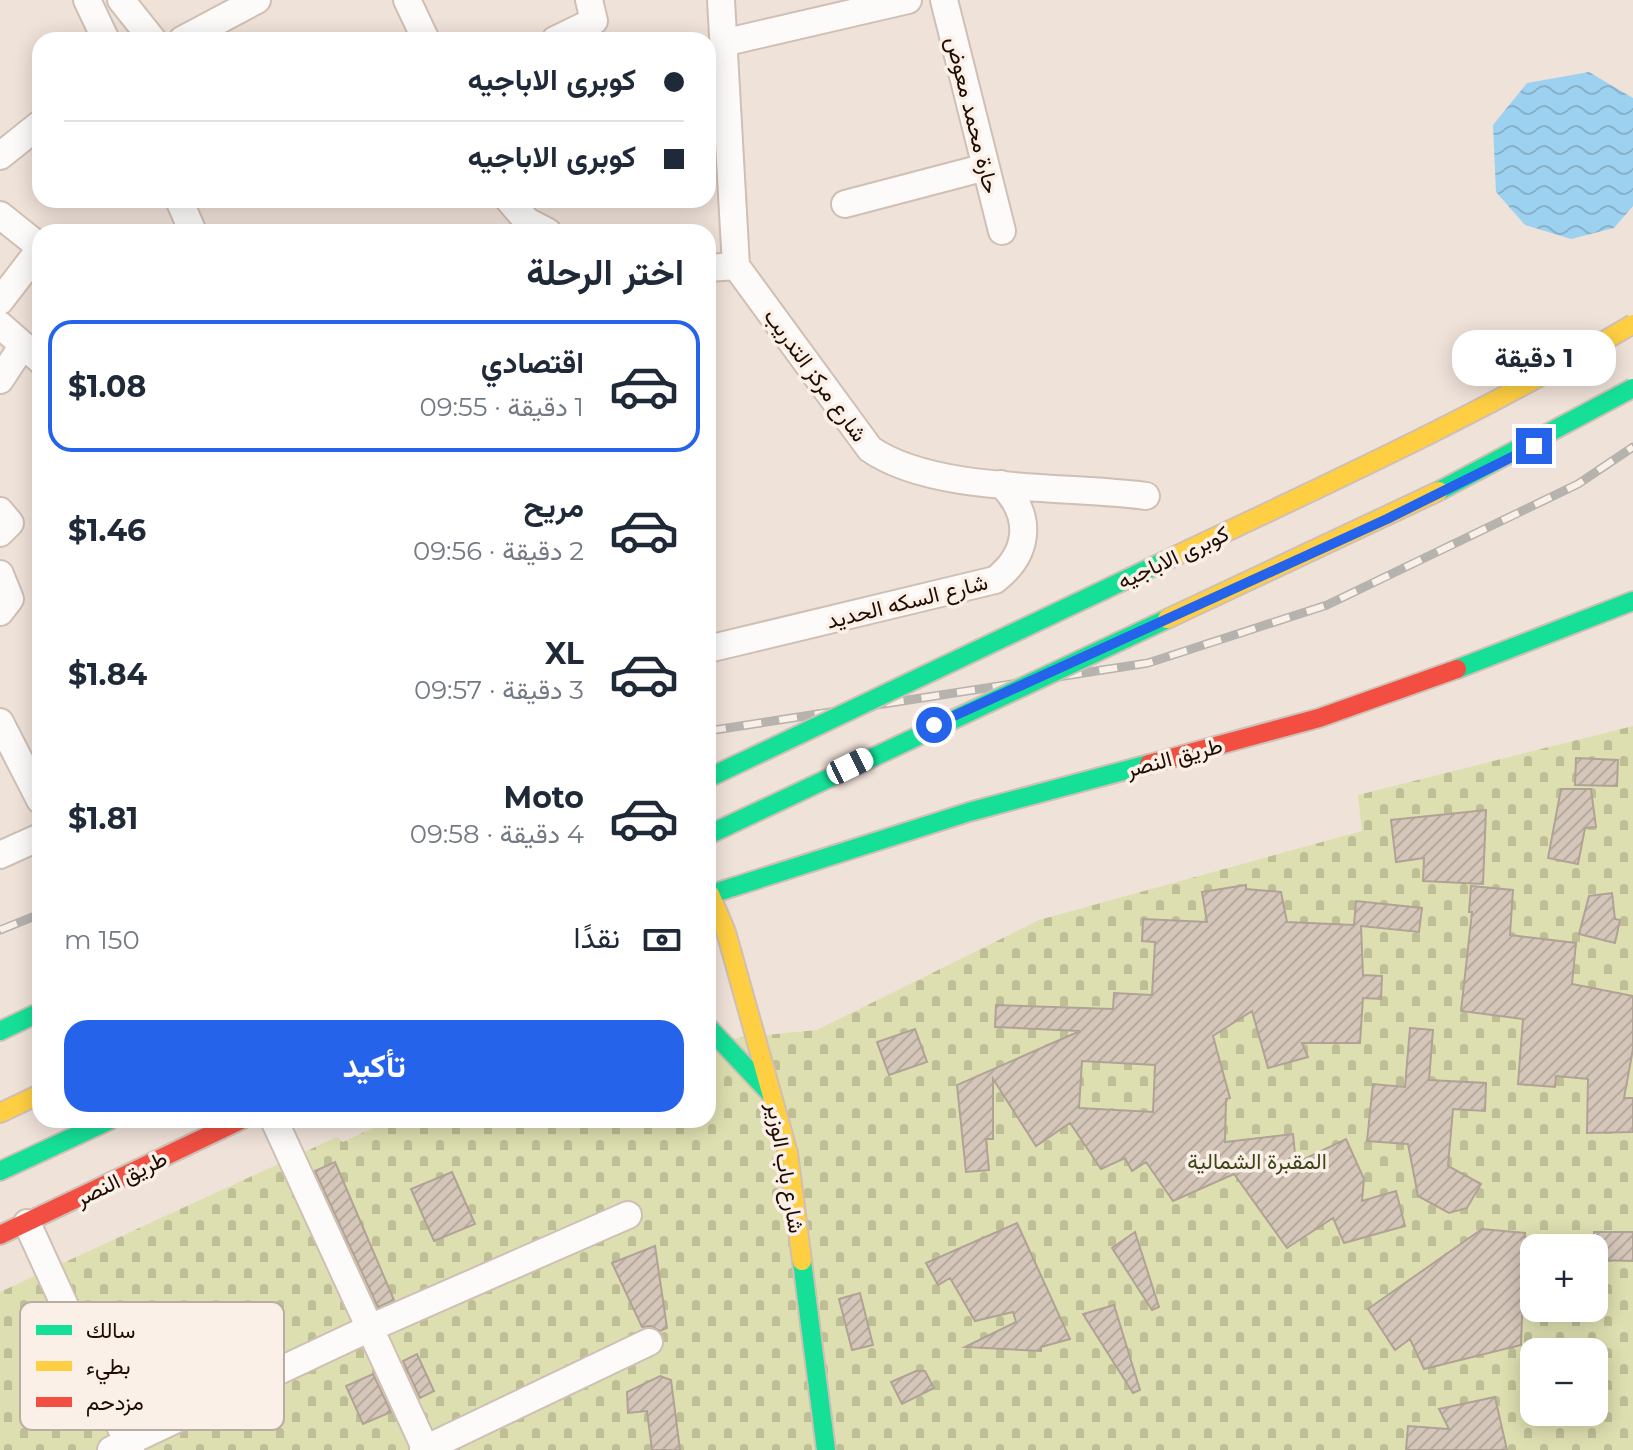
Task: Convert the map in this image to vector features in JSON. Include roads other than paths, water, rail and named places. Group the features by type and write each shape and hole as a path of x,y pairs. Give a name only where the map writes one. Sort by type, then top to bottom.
{"main road":[{"name":"كوبرى الاباجيه","path":"716,774 1418,441 1543,377 1633,324"},
{"path":"716,831 963,711 1387,519 1534,446 1633,388"},
{"name":"طريق النصر","path":"716,892 969,812 1319,718 1633,601"},
{"name":"شارع باب الوزير","path":"716,910 726,932 788,1153 826,1450"},
{"path":"0,1031 32,1016"},
{"path":"716,1035 774,1097"},
{"path":"0,1113 32,1098"},
{"path":"0,1171 93,1128"},
{"name":"طريق النصر","path":"0,1235 224,1128"}],"street":[{"path":"87,0 102,32"},
{"path":"121,0 147,32"},
{"path":"197,32 257,0"},
{"path":"407,0 422,32"},
{"path":"587,32 595,19 589,0"},
{"path":"716,267 736,266 721,0"},
{"path":"723,43 908,0"},
{"name":"حارة محمد معوض","path":"944,0 1002,231"},
{"path":"0,156 32,130"},
{"path":"845,204 986,167"},
{"path":"516,208 533,224"},
{"path":"0,215 32,241"},
{"path":"0,301 32,259"},
{"name":"شارع مركز التدريب","path":"736,266 870,449 907,468 1001,484 1094,489 1146,496"},
{"path":"0,325 32,352 0,380"},
{"name":"شارع السكه الحديد","path":"716,647 995,580 1016,560 1025,534 1018,506 1001,484"},
{"path":"0,511 10,523 0,533"},
{"path":"0,722 32,784"},
{"path":"0,855 32,841"},
{"path":"278,1128 425,1450 649,1342"},
{"path":"284,1369 370,1328 628,1215"},
{"path":"27,1223 61,1302"},
{"path":"123,1447 158,1430"}],"water":[{"path":"1589,72 1633,98 1633,206 1614,228 1571,239 1525,225 1496,192 1493,125 1527,83"}],"railway":[{"path":"716,730 1148,663 1327,605 1578,484 1633,447"},
{"path":"0,930 32,917"}],"park label":[{"name":"المقبرة الشمالية","path":"1257,1161"}]}
